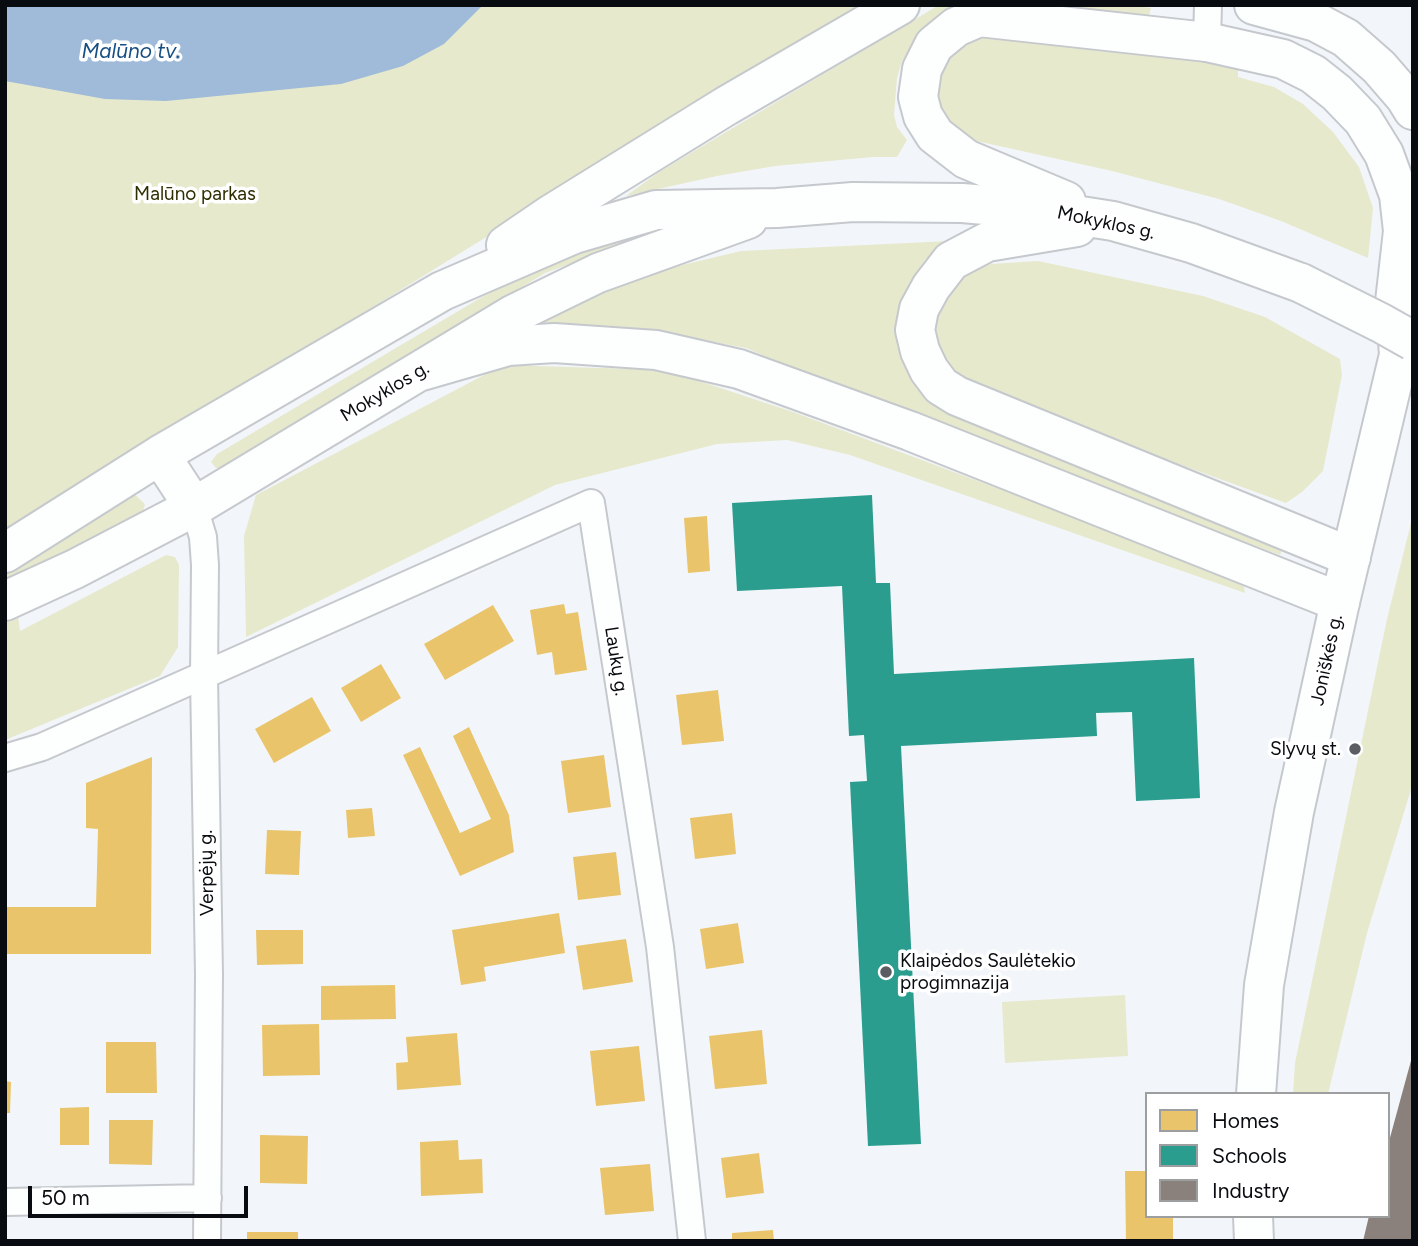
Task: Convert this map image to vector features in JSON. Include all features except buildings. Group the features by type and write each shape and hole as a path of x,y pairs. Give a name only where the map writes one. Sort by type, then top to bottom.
{"main road":[{"path":"442,291 561,208 726,106 900,5"},
{"path":"1254,5 1316,22 1346,38 1379,67 1413,110"},
{"name":"Joniškės g.","path":"1113,221 966,159 935,135 923,116 918,97 922,69 934,45 956,27 979,16 1208,24 1312,74 1337,93 1363,120 1384,154 1399,195 1403,232 1395,302 1408,343 1340,602 1294,812 1264,985 1256,1092"},
{"name":"Mokyklos g.","path":"5,553 160,455 442,291 574,234 656,211 777,208 853,202 962,203 1043,210 1113,221 1191,243 1301,283 1381,323 1408,343"},
{"name":"Mokyklos g.","path":"5,601 75,569 194,507 513,314 598,273 777,208"},
{"path":"1113,221 987,242 951,261 931,287 919,309 915,330 929,370 941,386 957,396 1351,557"},
{"path":"418,372 508,346 554,343 656,350 739,369 910,431 1340,602"},
{"path":"160,455 194,507"},
{"path":"1253,1218 1254,1241"}],"street":[{"name":"Laukų g.","path":"204,676 591,503 660,947 692,1241"},
{"name":"Verpėjų g.","path":"194,507 203,537 205,565 209,975 208,1241"},
{"path":"5,758 42,747 204,676"},
{"path":"5,1202 208,1198"}],"green space":[{"name":"Malūno parkas","path":"5,5 870,5 475,244 5,534"},
{"path":"939,5 959,5 920,34 902,61 897,78 894,115 897,127 907,140 897,157 775,166 626,196 659,172"},
{"path":"1044,5 1129,5 1151,8 1148,19"},
{"path":"970,33 1238,65 1238,77 1274,87 1303,104 1333,132 1359,167 1373,208 1368,258 1281,221 1219,199 1112,171 972,140 951,127 930,98 936,71"},
{"path":"726,215 629,242 545,273 224,468 216,468 211,462 217,454 482,297 573,252 666,225"},
{"path":"949,241 925,260 909,284 900,306 928,400 949,415 1284,544 1280,555 869,401 746,348 661,332 546,327 539,321 548,313 653,272 741,251"},
{"path":"1038,261 1203,296 1265,317 1340,359 1342,375 1323,471 1302,492 1286,503 966,387 938,359 934,322 939,302 967,271 991,264"},
{"path":"503,365 666,370 796,413 1243,580 1245,593 850,455 787,440 717,444 555,485 246,637 244,536 256,495"},
{"path":"133,493 145,504 137,518 5,584 5,568"},
{"path":"1413,515 1413,783 1367,933 1328,1092 1293,1092 1295,1063 1387,619"},
{"path":"166,555 175,557 179,565 178,647 160,676 5,740 5,622 18,616 20,631"},
{"path":"1125,995 1128,1056 1005,1063 1002,1002"}],"water":[{"name":"Malūno tv.","path":"5,5 483,5 444,44 403,66 341,84 166,101 105,99 5,81"}],"place":[{"name":"Slyvų st.","path":"1355,749"},
{"name":"Klaipėdos Saulėtekio progimnazija","path":"886,972"}]}
